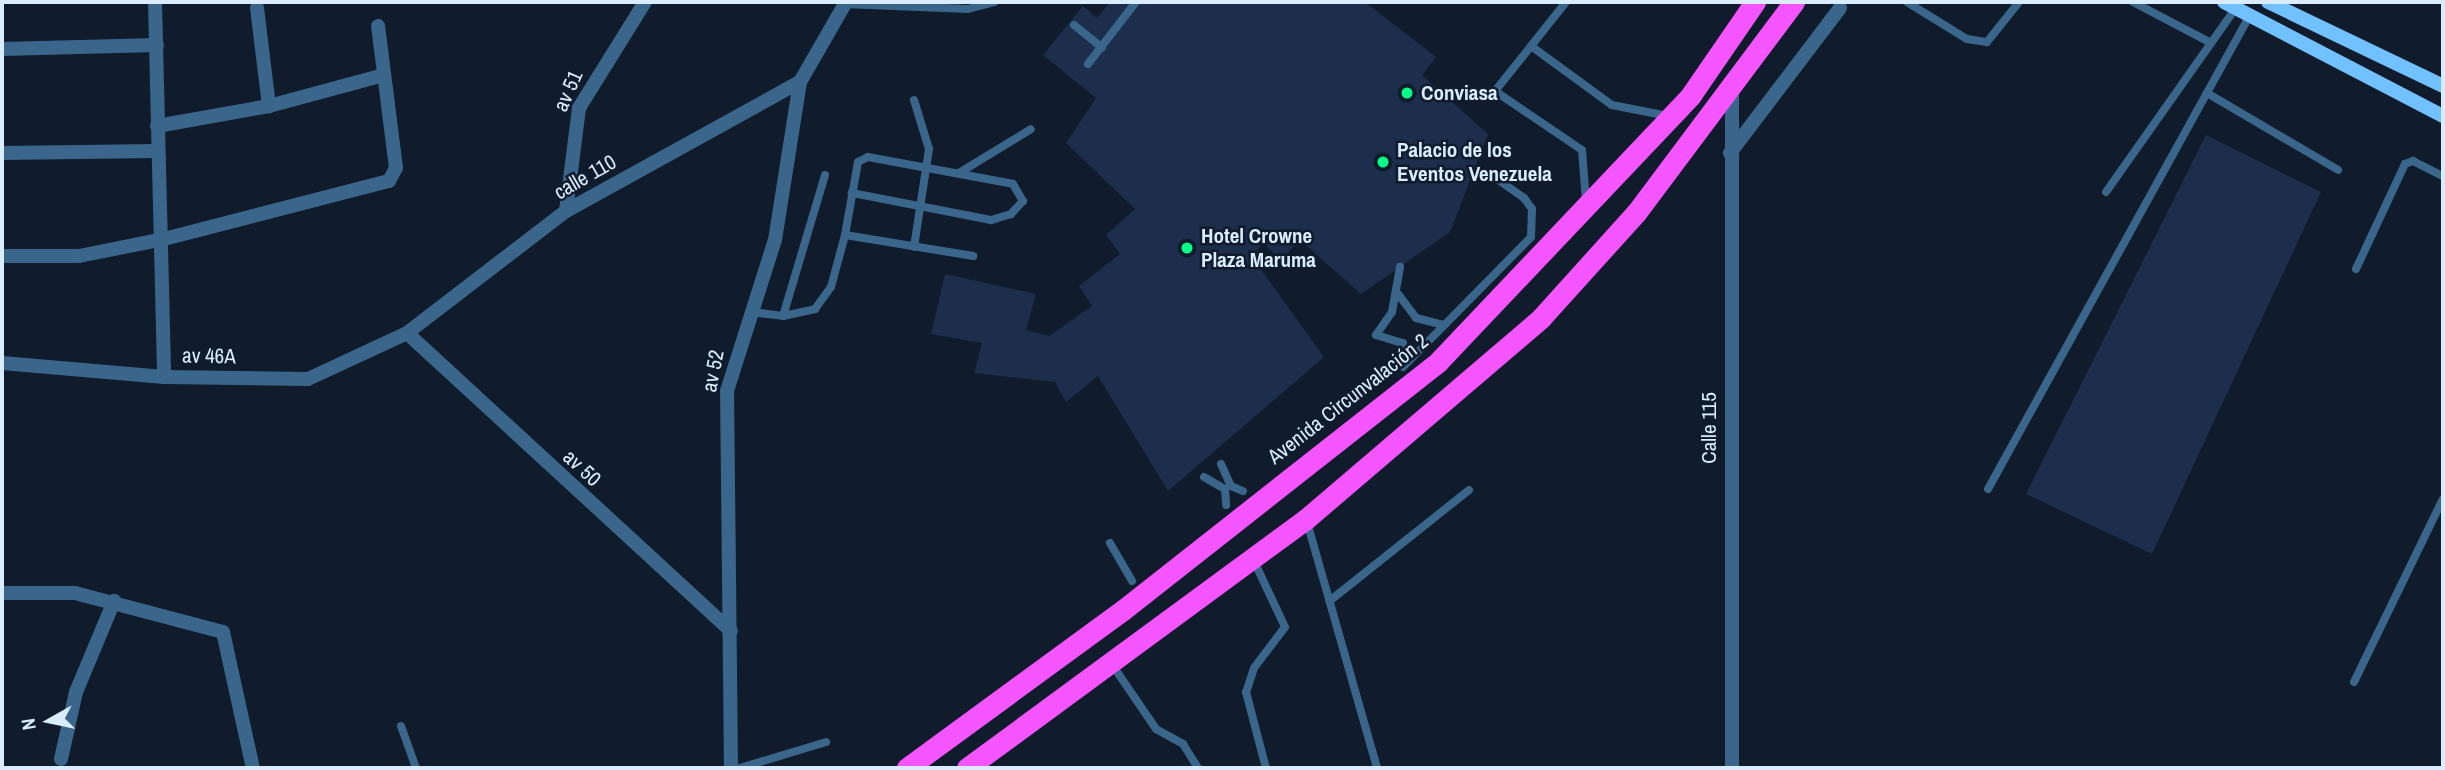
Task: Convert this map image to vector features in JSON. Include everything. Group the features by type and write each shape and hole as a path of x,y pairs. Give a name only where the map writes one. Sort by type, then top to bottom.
{"highway":[{"name":"Avenida Circunvalación 2","path":"907,768 1123,610 1439,361 1671,117 1755,2"},
{"path":"967,768 1306,519 1541,318 1636,213 1794,2"}],"street":[{"path":"155,2 157,151 164,239 164,377"},
{"name":"av 51","path":"566,211 579,108 645,2"},
{"path":"2268,2 2443,86"},
{"name":"av 52","path":"731,768 727,391 747,312 775,240 800,82 846,3"},
{"path":"2230,5 2443,116"},
{"path":"257,8 269,106"},
{"path":"1730,153 1840,8"},
{"path":"2,256 79,256 164,239 389,181 396,168 378,26"},
{"path":"2,49 157,45"},
{"path":"157,127 269,106 384,75"},
{"name":"calle 110","path":"407,333 566,211 800,82"},
{"name":"Calle 115","path":"1732,88 1732,768"},
{"path":"2,153 157,151"},
{"name":"av 46A","path":"2,363 164,377 308,379 407,333"},
{"name":"av 50","path":"407,333 731,631"},
{"path":"2,593 75,593 114,601 223,632 251,767"},
{"path":"61,759 76,692 114,601"}],"lane":[{"path":"846,3 968,9 994,2"},
{"path":"1088,64 1136,2"},
{"path":"1566,2 1495,91 1582,150 1586,207"},
{"path":"1907,2 1967,39 1987,42 2019,2"},
{"path":"2133,2 2211,43"},
{"path":"2106,192 2211,43 2230,5"},
{"path":"1988,489 2250,15"},
{"path":"1074,25 1101,48"},
{"path":"1531,46 1612,105 1671,117"},
{"path":"2207,93 2338,170"},
{"path":"914,100 925,125 928,168 914,247"},
{"path":"959,173 1031,129"},
{"path":"747,312 783,316 824,301 845,234 852,193 863,158 1013,184 1023,201 1011,214 991,219 920,209 852,193"},
{"path":"2356,269 2405,164 2413,161 2443,176"},
{"path":"1400,267 1398,294 1376,335 1404,343 1404,367 1531,237 1535,223 1524,198 1490,174 1473,174"},
{"path":"783,316 825,175"},
{"path":"845,234 974,257"},
{"path":"1398,294 1416,318 1444,325"},
{"path":"1221,464 1231,486 1243,491"},
{"path":"1204,477 1225,489 1226,505"},
{"path":"1332,599 1469,490"},
{"path":"2354,682 2443,499"},
{"path":"1306,519 1332,599 1377,768"},
{"path":"1110,543 1132,581"},
{"path":"1253,559 1285,627 1248,681 1266,768"},
{"path":"1111,663 1156,729 1183,744 1198,768"},
{"path":"401,726 416,768"},
{"path":"740,768 826,742"}],"building":[{"name":"Hotel Crowne Plaza Maruma","path":"1110,2 1365,2 1436,57 1422,75 1488,134 1450,232 1361,294 1300,240 1281,260 1263,243 1252,257 1324,357 1168,491 1098,376 1066,402 1055,382 974,373 982,343 931,334 945,274 1036,294 1026,330 1049,336 1092,306 1079,286 1120,254 1106,235 1135,209 1066,143 1096,98 1043,55 1083,6 1097,18"},
{"path":"2206,135 2321,192 2152,554 2026,494"}],"place":[{"name":"Conviasa","path":"1407,93"},
{"name":"Palacio de los Eventos Venezuela","path":"1383,162"},
{"name":"Hotel Crowne Plaza Maruma","path":"1187,248"}]}
